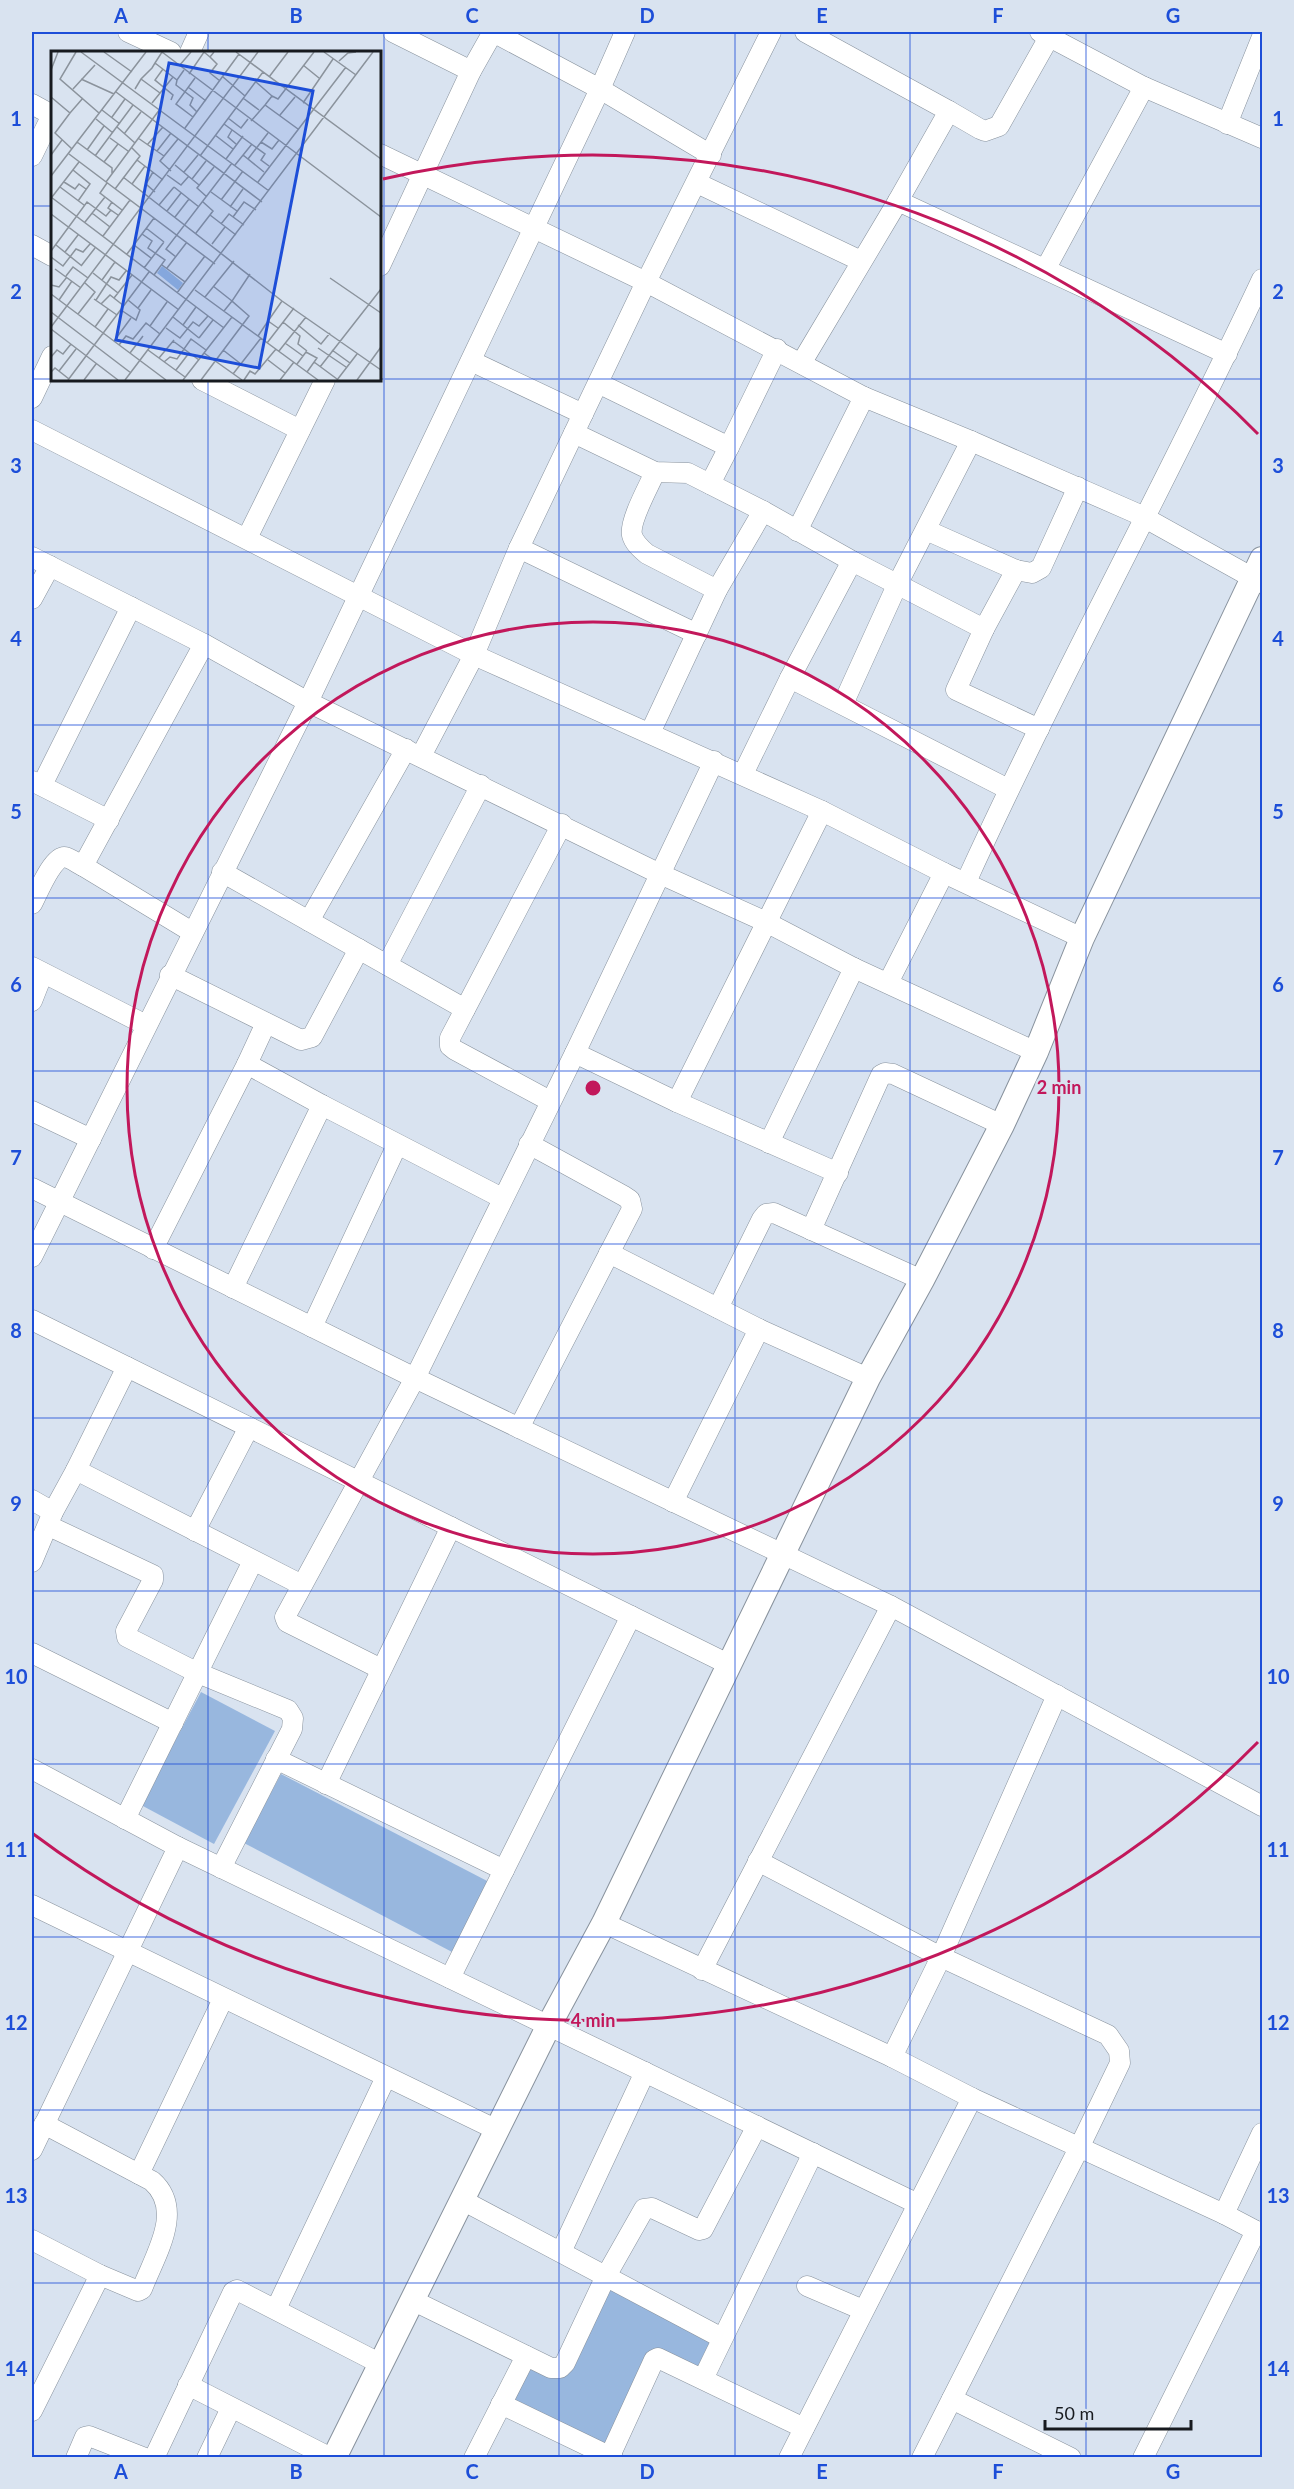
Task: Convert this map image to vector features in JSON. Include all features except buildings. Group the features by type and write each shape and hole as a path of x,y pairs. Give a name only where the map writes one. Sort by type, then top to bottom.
{"street":[{"path":"190,51 199,32"},
{"path":"393,32 471,71"},
{"path":"381,264 471,71 493,32 600,89 711,154"},
{"path":"32,1257 170,975 308,702 625,32"},
{"path":"309,921 474,656 519,548 646,282 771,32"},
{"path":"805,32 980,129 999,126 1047,33 1144,87 1263,138"},
{"path":"1227,124 1263,37"},
{"path":"132,40 168,51"},
{"path":"1046,268 1144,87"},
{"path":"32,104 51,114"},
{"path":"802,362 949,111"},
{"path":"32,156 51,117"},
{"path":"188,2385 333,2457 549,2025 604,1923 868,1378 922,1281 1002,1125 1036,1052 1082,938 1259,573 1078,488 864,397 802,362 646,282 381,154"},
{"path":"697,183 861,261"},
{"path":"898,201 1227,354"},
{"path":"32,246 51,256"},
{"path":"966,882 1008,789 1263,279"},
{"path":"710,484 777,349"},
{"path":"32,398 51,358"},
{"path":"471,361 583,414"},
{"path":"204,381 300,430"},
{"path":"247,538 324,381"},
{"path":"598,383 729,447"},
{"path":"797,531 864,397"},
{"path":"32,430 474,656 822,811 944,873 1082,938"},
{"path":"574,433 655,472 688,473 984,629"},
{"path":"843,704 898,583 971,441"},
{"path":"655,472 633,524 632,535 647,554 717,590"},
{"path":"926,531 1016,570 1032,573 1041,568 1078,488"},
{"path":"650,733 717,590 763,511"},
{"path":"519,548 697,634"},
{"path":"32,557 204,644 308,702 562,824 660,874 766,922 854,968 1036,1052"},
{"path":"742,774 852,561"},
{"path":"32,599 50,566"},
{"path":"1016,570 984,629 956,690 1039,729"},
{"path":"109,820 37,783 131,607"},
{"path":"83,866 204,644"},
{"path":"790,678 1008,789"},
{"path":"381,1669 287,1622 285,1617 415,1378 575,1053 714,761"},
{"path":"387,965 481,785"},
{"path":"677,1102 822,811"},
{"path":"550,1101 454,1050 450,1046 450,1038 562,824"},
{"path":"32,904 53,864 59,858 64,857 83,866 192,932"},
{"path":"222,872 465,1009"},
{"path":"888,983 944,873"},
{"path":"170,975 301,1040 312,1037 359,949"},
{"path":"769,1143 854,968"},
{"path":"32,1001 37,970 146,1025"},
{"path":"153,1249 266,1023"},
{"path":"575,1053 677,1102 838,1173"},
{"path":"247,1064 397,1145 502,1198"},
{"path":"811,1230 877,1081 885,1073 893,1074 1002,1125"},
{"path":"233,1288 322,1105"},
{"path":"32,1111 91,1139"},
{"path":"519,1428 632,1209 630,1200 529,1144"},
{"path":"312,1327 397,1145"},
{"path":"32,1188 415,1378 891,1606 1263,1806"},
{"path":"718,1308 766,1214 774,1213 922,1281"},
{"path":"609,1253 759,1329 868,1378"},
{"path":"32,1320 730,1665"},
{"path":"674,1502 759,1329"},
{"path":"32,1562 126,1367"},
{"path":"195,1531 249,1427"},
{"path":"76,1470 302,1585"},
{"path":"32,1500 51,1519 152,1573 153,1581 126,1630 127,1637 198,1673 288,1710 292,1718 292,1730 221,1868"},
{"path":"326,1784 451,1527"},
{"path":"125,1819 254,1561"},
{"path":"702,1970 891,1606"},
{"path":"450,1978 631,1616"},
{"path":"32,1653 173,1723"},
{"path":"892,2057 941,1957 1057,1695"},
{"path":"276,1759 504,1870"},
{"path":"32,1769 178,1847 918,2204"},
{"path":"32,2150 178,1847"},
{"path":"758,1861 941,1957 1108,2035 1119,2051 1120,2063 1079,2148 922,2457"},
{"path":"32,1905 127,1953 497,2130"},
{"path":"604,1923 1259,2232 1143,2457"},
{"path":"139,2174 223,1999"},
{"path":"561,2252 645,2072"},
{"path":"276,2309 386,2077"},
{"path":"790,2457 972,2098"},
{"path":"32,2240 99,2276 132,2290 142,2289 165,2230 168,2216 161,2189 139,2174 44,2124"},
{"path":"412,2300 551,2368 560,2368 565,2363 606,2276 644,2210 652,2208 699,2230 703,2229 757,2126"},
{"path":"1224,2214 1263,2133"},
{"path":"703,2379 813,2153"},
{"path":"462,2200 723,2338"},
{"path":"32,2411 99,2276"},
{"path":"807,2286 863,2310"},
{"path":"154,2457 233,2292 240,2290 381,2364"},
{"path":"474,2457 526,2356"},
{"path":"501,2404 610,2457 654,2360 663,2359 804,2428"},
{"path":"952,2399 1071,2457"},
{"path":"207,2457 231,2408"},
{"path":"76,2457 85,2437 89,2436 145,2457"}],"shaded area":[{"path":"201,1692 275,1731 214,1844 141,1805"},
{"path":"281,1774 491,1883 454,1953 244,1843"},
{"path":"608,2281 719,2339 701,2374 656,2352 609,2452 506,2403 527,2360 550,2370"}]}
